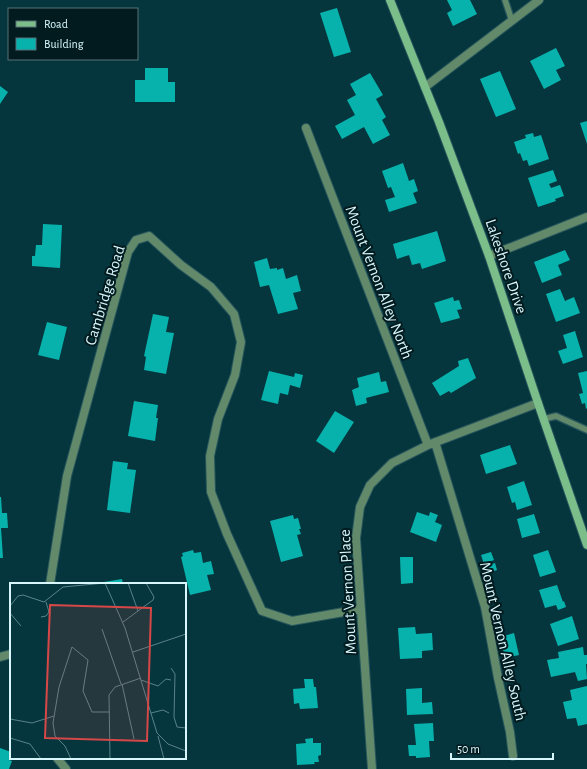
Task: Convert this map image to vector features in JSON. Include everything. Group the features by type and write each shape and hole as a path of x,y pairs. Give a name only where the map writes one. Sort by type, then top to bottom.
{"street":[{"name":"Lakeshore Drive","path":"390,0 425,87 489,256 587,545"},
{"path":"425,87 539,0"},
{"name":"Mount Vernon Alley North","path":"306,128 431,444"},
{"path":"489,256 587,218"},
{"name":"Cambridge Road","path":"50,583 67,476 128,252 136,240 149,236 181,265 211,287 234,314 241,342 235,375 218,420 210,456 211,492 227,534 262,611 292,621 360,609"},
{"name":"Mount Vernon Place","path":"372,769 356,538 360,507 370,485 392,464 431,444 538,403"},
{"name":"Mount Vernon Alley South","path":"431,444 485,607 510,732 513,756"},
{"path":"0,657 10,654"},
{"path":"58,759 66,769"}],"lane":[{"path":"505,0 512,21"},
{"path":"544,419 556,416 587,430"}],"building":[{"path":"447,0 470,0 477,14 453,26 447,13 452,10"},
{"path":"337,8 351,52 334,57 320,13"},
{"path":"556,48 565,66 556,70 561,80 544,89 530,61"},
{"path":"145,68 168,68 168,82 175,82 175,102 135,102 135,80 145,80"},
{"path":"500,71 516,109 496,117 480,79"},
{"path":"370,73 383,95 376,99 386,117 382,120 390,135 373,144 364,127 342,139 335,126 355,115 347,100 356,95 350,84"},
{"path":"0,86 8,92 0,104"},
{"path":"587,121 587,144 580,123"},
{"path":"533,133 534,137 541,135 549,159 529,166 527,160 523,161 520,153 518,154 514,142 526,138 525,135"},
{"path":"403,163 409,181 414,179 418,191 413,193 417,203 389,212 385,200 395,197 391,187 388,188 382,171"},
{"path":"553,170 557,181 549,184 551,188 560,185 564,196 555,199 556,201 538,207 528,178"},
{"path":"43,224 62,225 60,268 32,266 32,256 35,256 36,245 42,245"},
{"path":"437,231 446,261 422,269 420,263 412,265 409,255 397,259 393,244"},
{"path":"565,250 570,260 558,265 562,275 542,283 534,262"},
{"path":"267,258 270,269 277,268 277,270 283,268 286,279 297,275 301,291 293,293 298,309 278,314 269,285 260,287 254,262"},
{"path":"560,289 565,301 574,297 580,313 556,322 546,294"},
{"path":"453,297 454,301 459,300 462,309 457,310 460,318 441,323 434,303"},
{"path":"153,314 169,317 166,332 174,333 166,374 144,370 146,357 144,356"},
{"path":"47,322 67,327 59,360 38,355"},
{"path":"575,331 583,357 563,364 558,351 567,348 563,335"},
{"path":"468,358 476,378 451,393 449,391 440,396 432,383 459,366 458,361"},
{"path":"269,371 294,377 295,373 303,375 300,388 290,385 288,395 280,393 278,404 261,400"},
{"path":"587,371 586,409 585,403 582,404 579,394 583,393 578,373"},
{"path":"379,372 381,382 386,381 389,392 366,398 367,403 356,406 352,390 359,387 357,378"},
{"path":"134,401 158,405 155,441 128,436"},
{"path":"335,411 354,422 334,453 316,441"},
{"path":"510,445 517,464 486,474 480,455"},
{"path":"113,461 128,463 127,469 136,470 130,513 107,510"},
{"path":"524,481 532,505 517,510 515,502 512,503 507,487"},
{"path":"0,497 2,513 7,513 8,528 1,528 3,558 0,558"},
{"path":"417,512 429,516 430,512 438,515 435,522 442,525 436,542 410,532"},
{"path":"534,514 540,533 522,538 517,519"},
{"path":"293,515 294,519 298,518 301,529 299,529 301,534 297,535 303,556 281,562 270,521"},
{"path":"193,550 194,553 201,552 203,563 211,561 214,574 207,575 211,590 190,595 181,557 183,556 182,553"},
{"path":"548,550 556,572 540,577 533,555"},
{"path":"491,552 494,560 484,564 481,555"},
{"path":"400,557 413,557 413,583 401,584"},
{"path":"495,563 497,570 486,574 483,567"},
{"path":"122,579 123,583 98,583"},
{"path":"557,585 566,607 558,610 556,605 545,608 539,590"},
{"path":"572,616 579,639 558,646 550,624"},
{"path":"415,627 416,634 432,633 433,650 422,651 422,658 400,659 398,628"},
{"path":"514,633 519,655 505,658 500,637"},
{"path":"583,647 584,655 587,655 587,679 578,681 575,672 551,677 547,660 559,658 558,652"},
{"path":"304,679 313,679 314,687 316,687 318,708 300,709 299,703 294,704 293,689 305,688"},
{"path":"587,686 587,724 578,726 576,718 567,719 563,702 572,700 570,690"},
{"path":"422,688 422,703 432,702 433,714 407,715 406,689"},
{"path":"433,723 434,741 429,741 430,757 416,758 416,756 409,756 408,745 416,745 414,724"},
{"path":"313,738 313,743 321,743 321,755 318,756 319,762 314,762 315,764 297,765 296,744 306,743 305,739"},
{"path":"0,748 10,752 9,760 12,761 9,769 0,769"}]}
